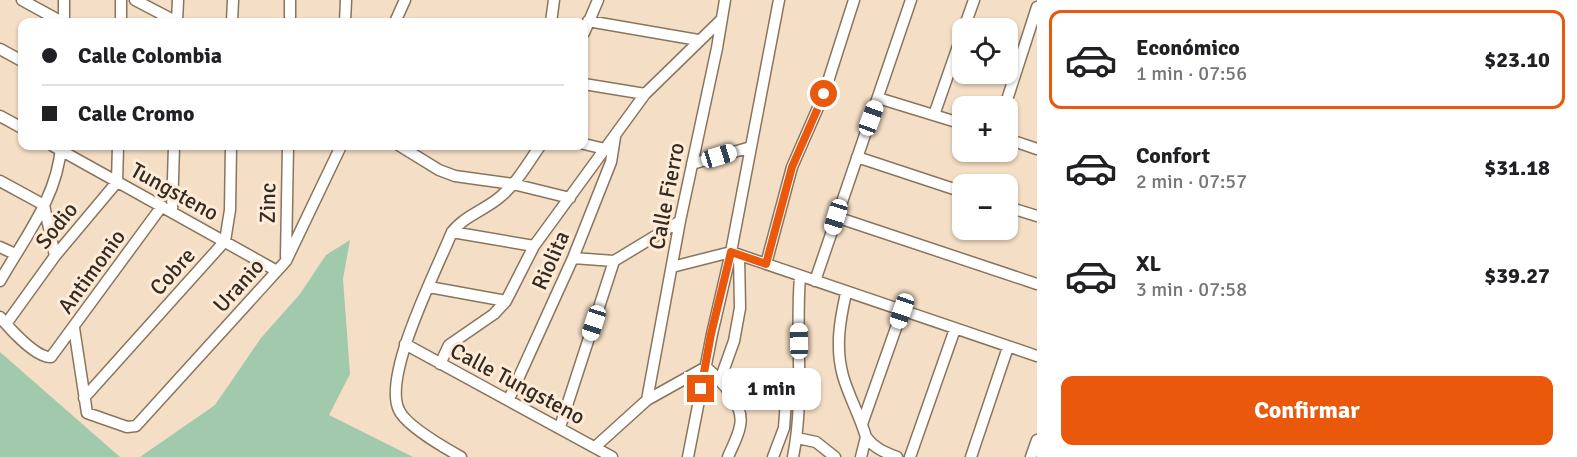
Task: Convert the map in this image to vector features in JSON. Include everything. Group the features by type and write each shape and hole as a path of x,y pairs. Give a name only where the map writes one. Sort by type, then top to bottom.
{"street":[{"path":"22,0 56,18"},
{"path":"63,18 64,0"},
{"path":"121,0 121,18"},
{"path":"135,0 169,18"},
{"path":"177,18 178,0"},
{"path":"232,18 233,0"},
{"path":"290,0 290,18"},
{"path":"345,18 346,0"},
{"path":"397,18 405,0"},
{"path":"552,18 554,0"},
{"path":"598,0 588,21 699,40"},
{"name":"Calle Fierro","path":"647,400 724,0"},
{"path":"688,457 711,334 735,254 751,147 780,0"},
{"path":"766,264 792,167 824,94 854,0"},
{"path":"815,282 911,0"},
{"path":"968,18 974,0"},
{"path":"1008,96 1037,7"},
{"path":"440,364 449,345 499,310 506,301 534,246 645,94 722,19"},
{"path":"0,49 18,60"},
{"path":"934,115 952,64"},
{"path":"588,85 645,94"},
{"path":"878,98 952,121"},
{"path":"0,116 18,126"},
{"name":"Riolita","path":"509,399 573,258 611,162 615,134"},
{"path":"1018,143 1037,149"},
{"path":"588,145 605,149"},
{"path":"692,164 751,147"},
{"path":"0,282 44,205 57,174 58,150"},
{"name":"Tungsteno","path":"63,150 277,271"},
{"path":"117,182 118,150"},
{"path":"167,209 174,150"},
{"name":"Cobre","path":"84,398 225,241 230,210 231,150"},
{"name":"Zinc","path":"286,261 288,150"},
{"name":"Uranio","path":"84,398 87,412 100,419 132,428 139,424 286,261 339,150"},
{"path":"406,150 439,170 455,176 513,184 570,198"},
{"path":"461,457 405,420 399,411 395,398 396,381 405,344 452,232 463,221 493,202 513,184 537,150"},
{"path":"857,157 952,188"},
{"path":"0,181 44,205 55,256"},
{"name":"Sodio","path":"3,320 117,182"},
{"name":"Antimonio","path":"3,320 41,355 51,357 167,209"},
{"path":"1018,210 1037,216"},
{"path":"836,217 1037,284"},
{"path":"573,258 614,261 680,221"},
{"path":"452,232 534,246"},
{"path":"0,247 15,254"},
{"path":"720,380 734,341 740,308 735,254"},
{"path":"672,267 735,254 1037,356"},
{"path":"560,427 614,261"},
{"path":"793,457 797,438 800,277"},
{"path":"429,287 506,301"},
{"path":"846,292 839,325 839,361 848,391 866,437 879,450 897,457"},
{"path":"862,424 902,311"},
{"path":"74,328 84,398"},
{"path":"910,457 955,329"},
{"name":"Calle Tungsteno","path":"405,344 612,457"},
{"path":"971,457 1008,347"},
{"path":"706,367 720,380 735,402 741,417 728,457"},
{"path":"595,447 647,400 706,367"},
{"path":"773,457 784,428 786,387 799,382"},
{"path":"861,457 866,437"},
{"path":"797,438 816,442 835,457"},
{"path":"1031,457 1037,440"}],"green space":[{"path":"350,240 343,279 350,374 329,415 413,457 140,457 215,405 261,338 300,294 326,255"},
{"path":"0,352 120,457 0,457"}],"route":[{"path":"701,389 711,334 731,252 766,264 792,167 824,94"}]}
